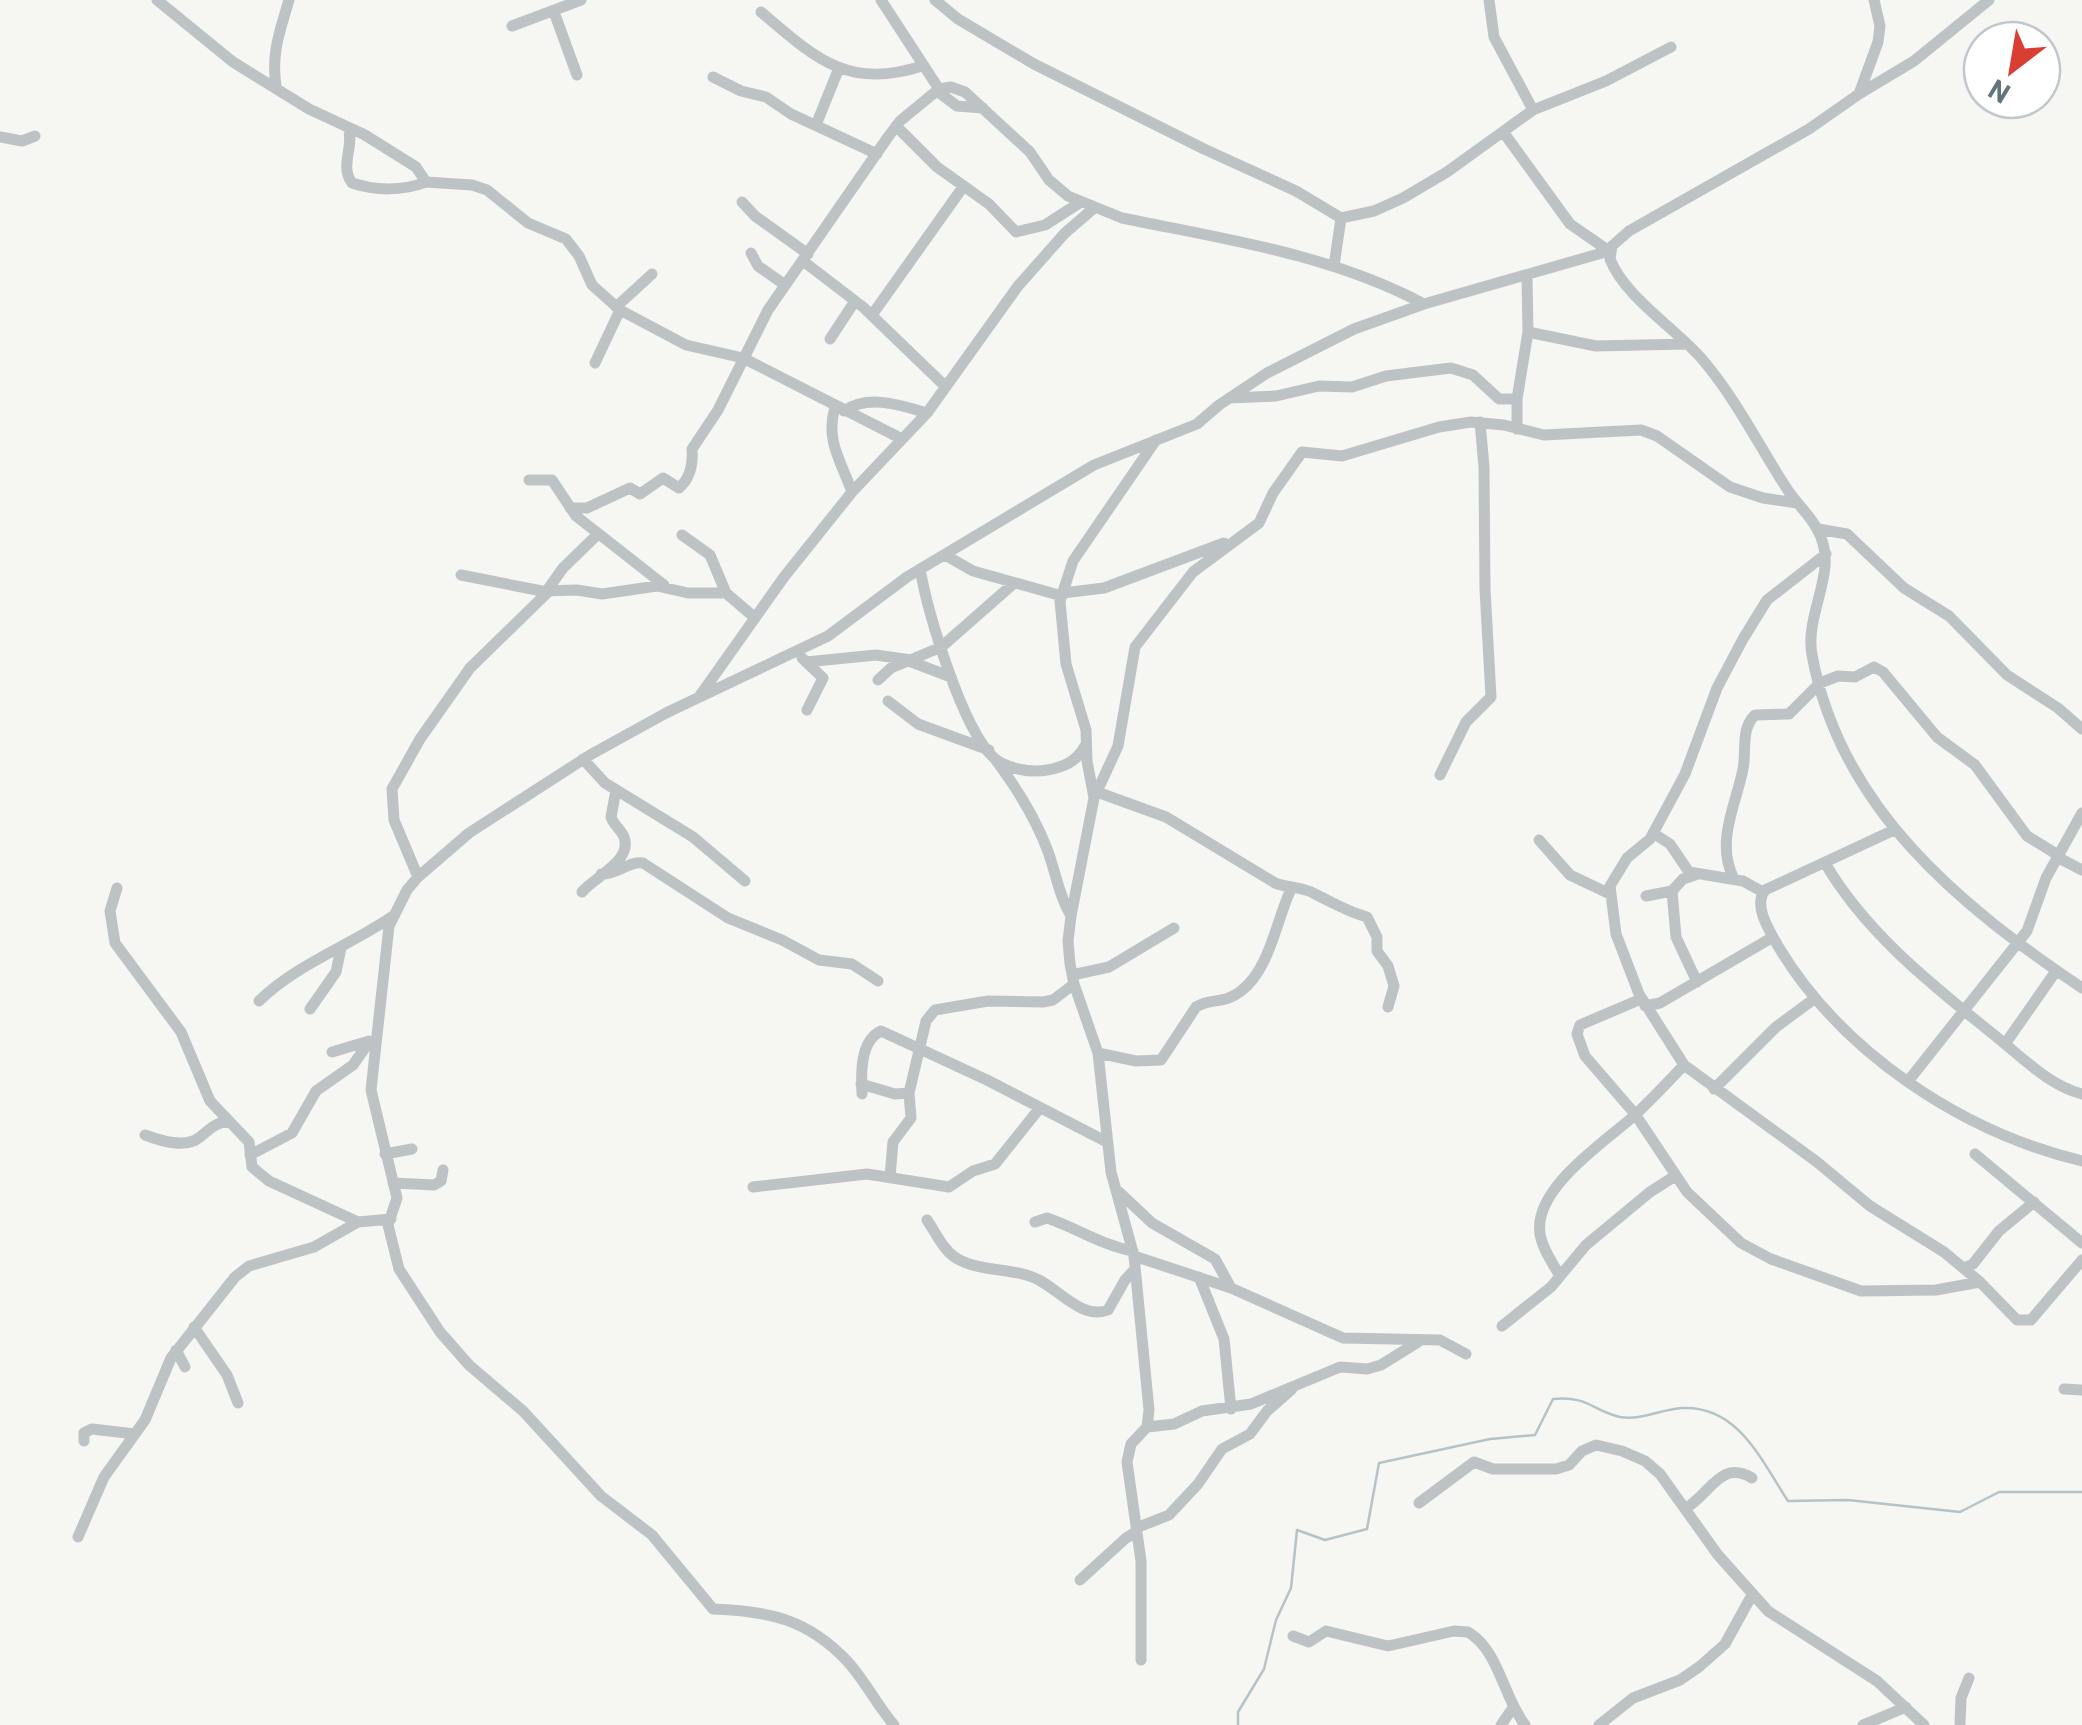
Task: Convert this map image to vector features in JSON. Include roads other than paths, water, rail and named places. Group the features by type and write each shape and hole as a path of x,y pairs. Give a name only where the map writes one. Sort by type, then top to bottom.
{"street":[{"path":"156,0 204,42 310,109 416,167 426,182"},
{"path":"276,86 275,41 289,0"},
{"path":"512,26 580,0"},
{"path":"881,0 938,90"},
{"path":"935,0 958,19 1034,64 1279,182 1342,218 1374,211 1404,198 1432,183 1534,110 1671,47"},
{"path":"1489,0 1494,38 1534,110"},
{"path":"1859,94 1878,42 1880,26 1874,0"},
{"path":"894,1725 847,1661 808,1630 778,1615 713,1609 652,1535 600,1496 523,1410 469,1365 410,1290 393,1250 388,1225 397,1198 371,1090 389,926 406,890 469,833 583,760 699,696 801,657 920,570 1094,465 1197,424 1267,373 1335,337 1424,304 1609,251 1630,231 1894,76 1989,0"},
{"path":"554,12 577,75"},
{"path":"762,12 811,52 846,72 874,75 922,66"},
{"path":"816,125 839,68"},
{"path":"713,77 741,91 766,97 877,154"},
{"path":"570,508 587,508 630,488 640,494 662,478 679,488 683,486 694,462 692,449 718,410 768,310 896,126 938,90 959,88 1030,152 1049,180 1080,202 1122,218 1211,235 1334,266 1424,304"},
{"path":"896,126 937,167 989,204 1016,232 1044,225 1080,202"},
{"path":"348,127 351,144 346,167 352,183 398,188 426,182 487,190 528,222 566,239 592,285 618,308 686,345 743,358 902,439"},
{"path":"1504,132 1570,224 1609,251 1613,267 1625,283 1687,344 1728,393 1818,530 1826,554 1826,570 1811,642 1839,740 1873,802 1894,830 1948,885 2082,988"},
{"path":"0,138 22,141 35,136"},
{"path":"872,315 964,187"},
{"path":"742,202 872,315 946,387"},
{"path":"699,696 852,492 927,413 1018,286 1065,233 1094,208"},
{"path":"1334,266 1342,218"},
{"path":"751,254 758,266 785,286"},
{"path":"595,362 618,308 652,274"},
{"path":"1516,429 1528,332 1527,277"},
{"path":"830,339 855,301"},
{"path":"1528,332 1596,346 1687,344"},
{"path":"1229,398 1276,396 1329,385 1352,386 1386,376 1451,368 1473,375 1499,399 1517,399"},
{"path":"852,492 832,445 830,431 839,409 869,401 927,413"},
{"path":"1140,1660 1143,1588 1127,1455 1146,1427 1149,1410 1134,1258 1107,1142 1098,1053 1073,980 1068,941 1096,795 1118,746 1135,647 1193,572 1261,520 1272,492 1302,452 1342,456 1439,427 1480,422 1551,435 1647,431 1730,486 1762,498 1797,503"},
{"path":"1440,775 1466,722 1490,700 1491,694 1480,422"},
{"path":"1096,795 1087,742 1066,664 1062,595 1073,561 1156,440"},
{"path":"529,480 552,480 570,508 667,587"},
{"path":"1818,530 1837,530 1854,540 1904,588 1949,616 1996,665 2082,729"},
{"path":"418,877 394,820 392,789 420,739 470,668 547,592 563,568 598,534"},
{"path":"682,534 710,556 726,593 754,618"},
{"path":"945,555 972,572 1062,595 1104,588 1201,549 1242,538"},
{"path":"1826,554 1774,593 1757,615 1718,688 1688,768 1652,833 1624,861 1614,878 1610,894 1616,934 1643,1002 1684,1065 1870,1206 1964,1268 2010,1315 2028,1322 2082,1260"},
{"path":"920,570 939,648 951,677 992,754 1035,822 1053,866 1058,891 1071,916"},
{"path":"461,576 547,592 577,590 602,594 646,586 688,593 726,593"},
{"path":"878,680 891,668 939,648 1013,584"},
{"path":"801,657 876,654 910,661 951,677"},
{"path":"801,657 823,679 807,710"},
{"path":"1734,879 1726,859 1728,828 1743,768 1748,722 1755,715 1788,714 1820,682 1838,676 1855,677 1874,667 1936,737 1975,765 2027,836 2082,870"},
{"path":"888,701 918,724 1036,772 1068,764 1087,742"},
{"path":"583,760 616,790 692,836 746,881"},
{"path":"582,892 617,862 625,845 623,834 611,817 616,790"},
{"path":"1096,795 1166,817 1291,889 1314,892 1347,912 1371,920 1376,948 1388,966 1394,986 1388,1007"},
{"path":"1909,1080 2031,923 2046,878 2082,813"},
{"path":"1646,896 1672,891 1686,877 1695,875 1734,879 1763,892 1894,830"},
{"path":"1652,833 1670,844 1684,868 1695,875"},
{"path":"1539,840 1570,874 1610,894"},
{"path":"601,874 612,874 635,862 652,866 728,918 819,960 852,964 878,981"},
{"path":"1825,863 1908,966 2056,1082 2082,1094"},
{"path":"117,888 110,911 116,943 181,1032 210,1101 248,1142 252,1167 269,1181 358,1222"},
{"path":"1098,1053 1136,1061 1161,1060 1196,1007 1203,1002 1229,999 1256,977 1291,889"},
{"path":"1672,891 1676,937 1697,982"},
{"path":"1763,892 1760,906 1773,937 1814,1000 1852,1039 1909,1080 1990,1128 2082,1161"},
{"path":"259,1002 294,973 393,916"},
{"path":"890,1177 893,1142 911,1118 909,1093 918,1050 934,1010 988,1001 1044,1002 1073,980 1109,966 1174,928"},
{"path":"1773,937 1660,1002 1643,1002 1580,1025 1576,1034 1586,1056 1635,1114 1696,1203 1741,1243 1771,1259 1860,1291 1936,1290 1980,1282"},
{"path":"310,1009 336,972 342,948"},
{"path":"2005,1044 2056,970"},
{"path":"1714,1089 1776,1027 1814,1000"},
{"path":"250,1155 292,1133 316,1091 353,1065 380,1032"},
{"path":"909,1093 862,1089 865,1054 875,1032 887,1032 1107,1142"},
{"path":"332,1052 369,1042"},
{"path":"1560,1276 1540,1234 1546,1207 1567,1173 1684,1065"},
{"path":"753,1187 854,1174 950,1187 972,1171 995,1164 1039,1108"},
{"path":"145,1136 176,1143 192,1142 212,1126 228,1120"},
{"path":"385,1154 412,1150"},
{"path":"1975,1154 2082,1243"},
{"path":"392,1183 434,1186 441,1181 443,1170"},
{"path":"1502,1326 1560,1276 1586,1244 1675,1176"},
{"path":"1116,1189 1152,1223 1215,1259 1231,1288"},
{"path":"1964,1268 1981,1256 2015,1215 2034,1202"},
{"path":"1036,1222 1047,1218 1134,1258 1231,1288 1344,1338 1440,1340 1466,1354"},
{"path":"78,1537 104,1477 145,1420 153,1394 176,1350 218,1295 249,1266 314,1247 358,1222 390,1219"},
{"path":"928,1220 958,1260 1010,1274 1030,1275 1081,1308 1094,1312 1108,1310 1134,1258"},
{"path":"1199,1277 1224,1338 1230,1408"},
{"path":"194,1326 222,1366 238,1403"},
{"path":"1146,1427 1174,1424 1202,1411 1251,1404 1340,1368 1381,1365 1420,1341"},
{"path":"176,1350 185,1367"},
{"path":"1080,1580 1136,1530 1169,1515 1222,1450 1250,1434 1267,1411 1297,1384"},
{"path":"2064,1388 2082,1390"},
{"path":"84,1442 84,1433 92,1429 135,1434"},
{"path":"1419,1503 1474,1462 1493,1469 1556,1469 1569,1465 1582,1451 1596,1445 1622,1451 1652,1466 1686,1508 1701,1534 1768,1611 1877,1682 1924,1725"},
{"path":"1686,1508 1702,1498 1719,1476 1734,1471 1752,1478"},
{"path":"1599,1725 1633,1698 1680,1680 1700,1667 1725,1644 1752,1595"},
{"path":"1293,1636 1309,1642 1326,1631 1388,1646 1454,1631 1468,1632 1487,1652 1512,1709 1525,1725"},
{"path":"1960,1725 1961,1698 1970,1678"},
{"path":"1863,1725 1906,1707"},
{"path":"1501,1725 1512,1709"}],"waterway":[{"path":"1238,1725 1238,1712 1264,1669 1276,1620 1291,1588 1297,1530 1325,1540 1367,1529 1379,1463 1490,1439 1535,1435 1553,1399 1583,1402 1628,1418 1682,1408 1702,1409 1733,1425 1746,1438 1788,1501 1848,1500 1960,1512 1999,1492 2082,1492"}]}
